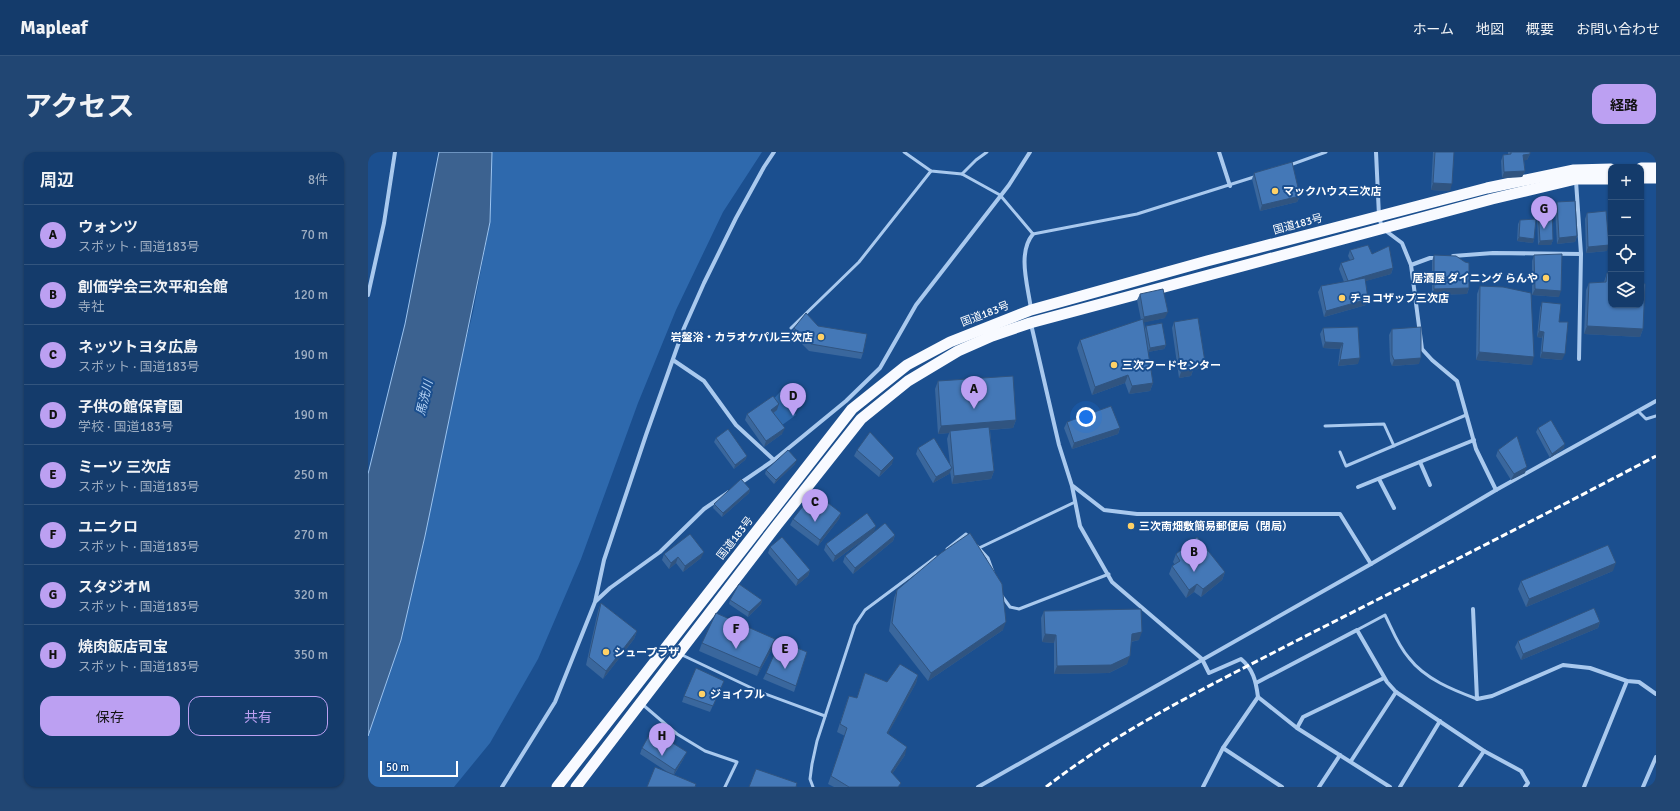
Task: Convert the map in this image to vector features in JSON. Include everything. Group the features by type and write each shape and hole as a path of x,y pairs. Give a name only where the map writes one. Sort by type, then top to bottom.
{"highway":[{"path":"1644,168 1656,168"},
{"name":"国道183号","path":"557,787 849,405 908,365 950,342 1031,310 1487,188 1574,170 1608,169"},
{"path":"1644,178 1656,178"},
{"path":"576,787 777,525 861,419 908,381 958,351 992,336 1030,323 1382,228 1576,179 1608,179"}],"street":[{"path":"368,295 384,223 395,152"},
{"path":"502,787 555,702 595,602 604,560 641,449 684,328 704,283 764,167 774,152"},
{"path":"595,602 610,588 660,552 704,509 849,405 880,368 916,305 1000,196 1029,152"},
{"path":"1219,152 1230,186"},
{"path":"1376,152 1379,216 1382,228 1402,243 1411,265 1422,349 1457,382 1476,449 1496,490"},
{"path":"1576,179 1581,254 1579,359"},
{"path":"1033,234 1027,241 1024,259 1031,310 1030,323 1059,445 1072,486 1080,526 1109,574 1112,582 1202,659 1209,673 1241,659 1249,666 1256,683 1258,697 1223,748 1203,787"},
{"path":"1411,265 1430,258 1493,253 1581,254"},
{"path":"672,360 704,381 736,425 774,460"},
{"path":"978,787 1370,564 1496,490 1656,401"},
{"path":"849,405 861,419"},
{"path":"1358,487 1474,440"},
{"path":"1420,462 1430,485"},
{"path":"1379,479 1394,508"},
{"path":"1072,486 1104,510 1137,514 1340,514 1370,564"},
{"path":"1473,609 1477,699 1492,696 1563,666 1590,668 1627,681 1639,682 1656,694"},
{"path":"1256,683 1356,630 1384,678 1396,692 1484,751 1520,771 1528,783 1525,787"},
{"path":"1297,728 1303,717 1384,678"},
{"path":"1584,787 1627,681"},
{"path":"1351,761 1396,692"},
{"path":"1258,697 1297,728 1390,787"},
{"path":"1400,787 1440,721"},
{"path":"1223,748 1282,787"},
{"path":"1460,787 1484,751"},
{"path":"1319,787 1340,755"},
{"path":"1643,787 1656,757"}],"lane":[{"path":"904,152 931,171 962,174 1000,196 1033,234 1137,214 1260,176"},
{"path":"962,174 976,160 987,152"},
{"path":"1289,165 1326,152"},
{"path":"791,328 859,262 931,171"},
{"path":"1638,411 1646,419 1656,416"},
{"path":"1340,452 1346,466 1466,415"},
{"path":"1325,426 1384,424 1394,446"},
{"path":"979,548 1075,502"},
{"path":"944,551 966,534 971,539"},
{"path":"975,544 988,558 995,576"},
{"path":"813,787 810,779 812,764 825,716 855,625 865,610 938,556"},
{"path":"999,592 1010,607 1019,609 1109,574"},
{"path":"1356,630 1385,615 1409,659 1424,672 1448,688 1477,699"},
{"path":"678,654 760,692 825,716"},
{"path":"640,703 678,734 705,751 737,762 725,787"}],"shaded area":[{"path":"492,152 762,152 723,212 676,310 638,403 581,559 538,659 490,743 454,787 368,787 368,736 401,640 425,536 457,377 473,312 490,222"},
{"path":"787,384 803,402 793,410 796,415 778,428 769,416 771,402"}],"water":[{"name":"馬洗川","path":"439,152 492,152 490,222 425,536 401,640 368,736 368,474 405,324"}],"building":[{"path":"1435,152 1454,152 1452,184 1433,183"},
{"path":"1511,152 1530,152 1530,154 1523,155 1525,171 1504,172 1503,155 1511,154"},
{"name":"マックハウス三次店","path":"1292,162 1300,196 1262,205 1254,173"},
{"path":"1575,201 1577,236 1559,238 1557,202"},
{"path":"1552,208 1553,240 1540,241 1538,209"},
{"path":"1606,211 1608,245 1588,247 1587,213"},
{"path":"1536,219 1534,239 1519,237 1520,220"},
{"path":"1368,245 1372,254 1389,246 1393,268 1348,281 1341,263 1354,259 1350,250"},
{"name":"居酒屋 ダイニング らんや","path":"1562,254 1561,291 1535,289 1534,255"},
{"path":"1434,255 1456,256 1469,263 1469,288 1434,289"},
{"path":"1608,273 1608,308 1644,308 1643,329 1587,326 1589,283 1606,282"},
{"name":"チョコザップ三次店","path":"1365,278 1368,299 1326,311 1321,286"},
{"path":"1644,284 1645,284 1644,306"},
{"path":"1480,286 1503,287 1531,293 1534,357 1479,352"},
{"path":"1163,289 1168,312 1144,317 1140,294"},
{"path":"1542,302 1561,304 1559,322 1568,322 1565,354 1542,352 1544,332 1539,331"},
{"name":"岩盤浴・カラオケパル三次店","path":"806,313 818,326 867,334 863,353 811,344 794,328"},
{"path":"1198,318 1205,362 1192,364 1193,370 1181,372 1174,322"},
{"name":"三次フードセンター","path":"1143,319 1153,383 1132,386 1128,375 1095,387 1080,340"},
{"path":"1162,323 1166,345 1150,348 1146,326"},
{"path":"1358,327 1360,358 1340,360 1343,343 1325,342 1323,328"},
{"path":"1421,327 1421,358 1394,360 1392,355 1392,329"},
{"path":"1013,376 1016,420 941,426 938,381"},
{"path":"773,396 779,404 771,410 785,428 766,441 747,414"},
{"path":"1111,406 1120,428 1074,443 1067,422"},
{"path":"1551,420 1565,444 1552,454 1538,428"},
{"path":"989,427 994,471 954,476 950,431"},
{"path":"728,429 747,456 735,465 716,438"},
{"path":"870,432 894,458 881,471 857,450"},
{"path":"1517,436 1527,467 1514,474 1498,450"},
{"path":"934,438 952,468 936,477 918,448"},
{"path":"788,450 797,460 776,480 766,470"},
{"path":"741,479 750,489 723,513 714,504"},
{"path":"814,492 841,513 820,540 793,519"},
{"path":"867,513 876,526 835,556 826,544"},
{"path":"885,523 895,535 855,568 845,556"},
{"path":"970,533 1002,584 1006,622 931,673 892,623 897,590 941,553"},
{"path":"690,534 704,552 685,566 678,557 671,563 664,554"},
{"path":"782,537 810,570 798,580 770,547"},
{"path":"1197,537 1225,572 1203,589 1197,584 1189,590 1172,566 1180,561 1176,554"},
{"path":"1608,545 1616,563 1529,599 1521,581"},
{"path":"739,584 762,600 749,612 730,600"},
{"name":"シュープラザ","path":"601,603 637,631 606,671 589,657"},
{"path":"1594,608 1600,622 1523,654 1518,641"},
{"path":"1141,609 1142,632 1132,634 1130,656 1111,665 1057,666 1056,635 1045,634 1044,611"},
{"path":"716,613 775,639 760,668 702,643"},
{"path":"780,641 807,652 796,686 766,673"},
{"path":"900,664 918,675 887,733 907,747 891,772 901,783 898,787 849,787 831,776 847,728 840,724 849,696 857,698 865,673 887,682"},
{"name":"ジョイフル","path":"696,668 724,681 713,706 684,696"},
{"path":"652,730 687,752 675,770 642,748"},
{"path":"655,767 696,784 695,787 647,787"},
{"path":"756,769 797,783 796,787 749,787"}],"railway":[{"path":"1046,787 1105,745 1168,708 1656,456"}],"place":[{"name":"マックハウス三次店","path":"1275,191"},
{"name":"スタジオM","path":"1544,229"},
{"name":"居酒屋 ダイニング らんや","path":"1546,278"},
{"name":"チョコザップ三次店","path":"1342,298"},
{"name":"岩盤浴・カラオケパル三次店","path":"821,337"},
{"name":"三次フードセンター","path":"1114,365"},
{"name":"ウォンツ","path":"974,409"},
{"name":"子供の館保育園","path":"793,416"},
{"name":"ネッツトヨタ広島","path":"815,522"},
{"name":"三次南畑敷簡易郵便局（閉局）","path":"1131,526"},
{"name":"創価学会三次平和会館","path":"1194,572"},
{"name":"ユニクロ","path":"736,649"},
{"name":"シュープラザ","path":"606,652"},
{"name":"ミーツ 三次店","path":"785,669"},
{"name":"ジョイフル","path":"702,694"},
{"name":"焼肉飯店司宝","path":"662,756"}]}
